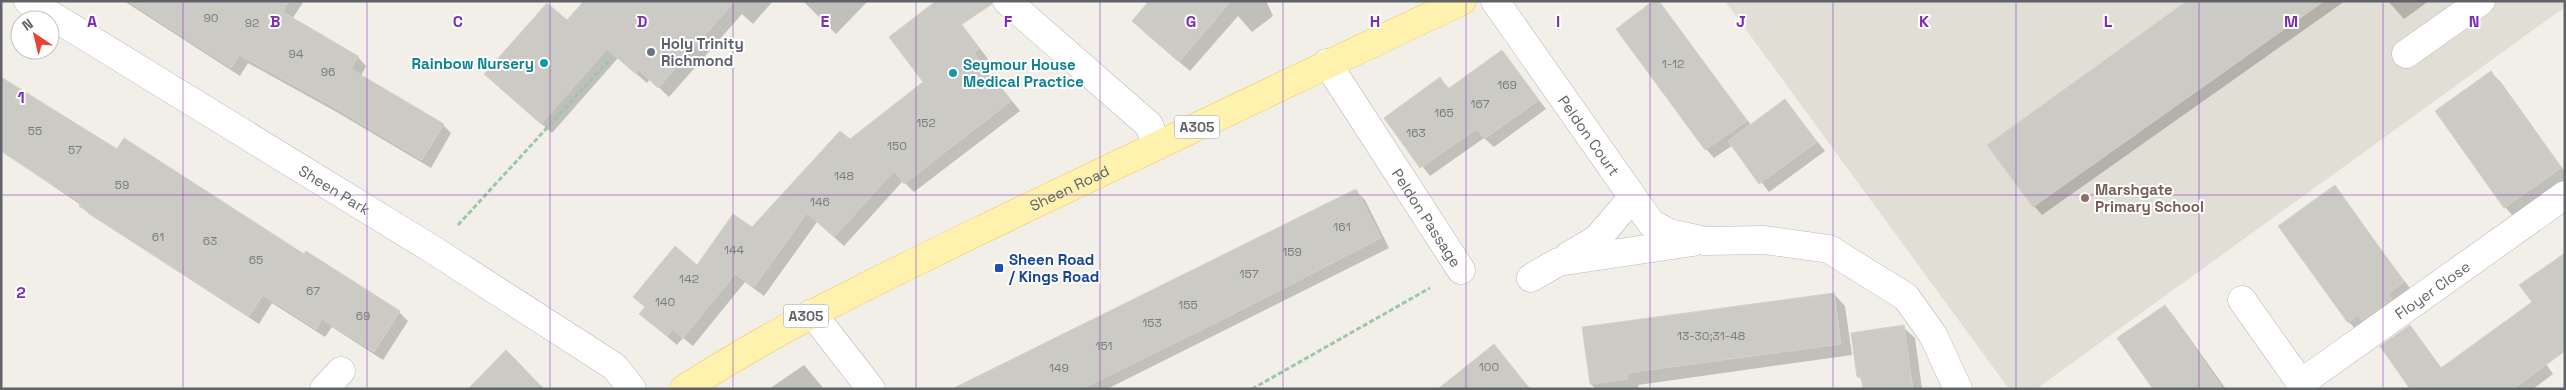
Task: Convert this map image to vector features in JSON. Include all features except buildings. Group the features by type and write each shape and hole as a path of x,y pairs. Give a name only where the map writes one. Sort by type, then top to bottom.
{"main road":[{"name":"Sheen Road","path":"684,389 726,362 812,313 1327,63 1462,1"}],"street":[{"name":"Sheen Park","path":"28,1 435,250 615,367 632,389"},
{"path":"1007,1 1149,125 1158,146"},
{"name":"Peldon Court","path":"1495,1 1651,223 1669,233 1705,241"},
{"path":"2406,54 2481,1"},
{"name":"Peldon Passage","path":"1327,63 1461,270"},
{"name":"Floyer Close","path":"2242,300 2303,386 2565,195"},
{"path":"1558,262 1597,239 1632,198"},
{"name":"Peldon Court","path":"1531,278 1558,262 1705,241 1764,240 1829,249 1906,297 1933,335 1958,389"},
{"path":"812,313 871,389"}],"path":[{"path":"435,250 610,58"},
{"name":"Peldon Passage","path":"1252,389 1461,270"}],"shaded area":[{"name":"Marshgate Primary School","path":"1725,1 2565,1 2565,7 2036,389 2009,389"}],"place":[{"name":"Holy Trinity Richmond","path":"651,52"},
{"name":"Rainbow Nursery","path":"544,63"},
{"name":"Seymour House Medical Practice","path":"953,73"},
{"name":"Marshgate Primary School","path":"2085,198"},
{"name":"Sheen Road / Kings Road","path":"999,268"}]}
